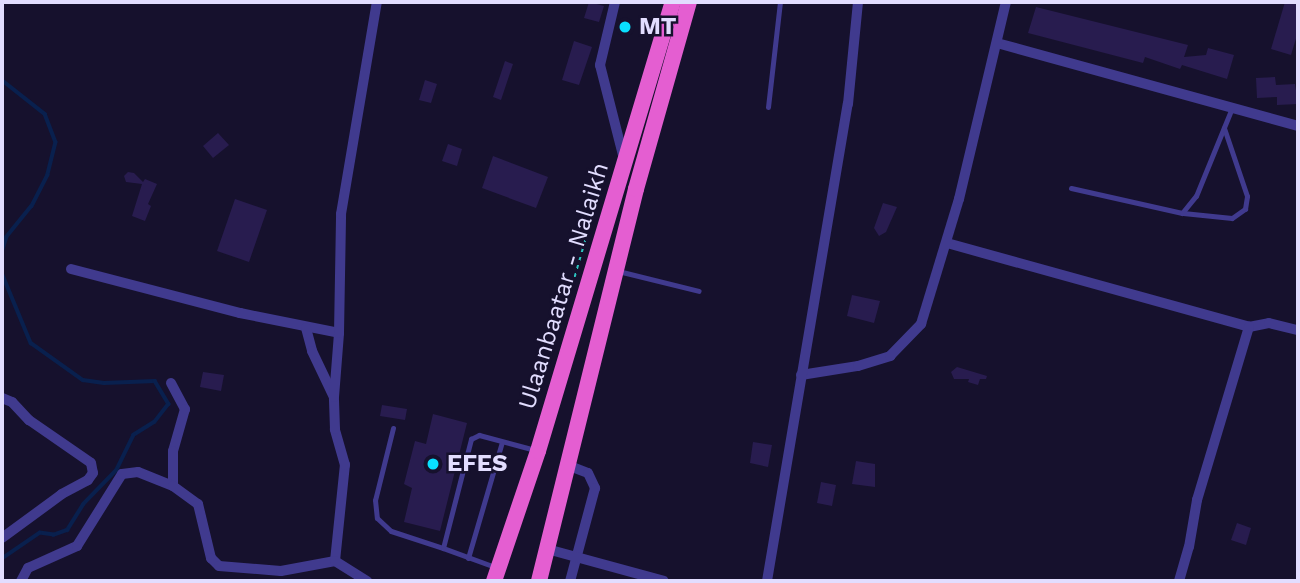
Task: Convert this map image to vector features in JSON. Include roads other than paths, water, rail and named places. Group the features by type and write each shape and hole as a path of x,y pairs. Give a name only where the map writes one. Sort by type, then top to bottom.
{"highway":[{"name":"Ulaanbaatar - Nalaikh","path":"496,575 538,451 673,2"},
{"name":"Ulaanbaatar - Nalaikh","path":"540,581 615,271 689,2"}],"street":[{"path":"335,561 345,465 335,429 334,397 339,333 341,214 377,2"},
{"path":"615,2 600,65 620,152 625,163"},
{"path":"767,581 848,104 858,2"},
{"path":"801,374 858,366 890,356 921,324 947,243 1006,2"},
{"path":"997,43 1298,126"},
{"path":"947,243 1249,327 1269,323 1298,330"},
{"path":"71,270 306,328 339,333"},
{"path":"1178,581 1189,547 1197,500 1249,327"},
{"path":"306,328 312,351 334,397"},
{"path":"171,383 185,409 173,451 173,486"},
{"path":"2,398 12,402 29,420 91,463 93,473 88,480 62,494 2,538"},
{"path":"567,465 588,473 595,488 570,581"},
{"path":"21,581 28,568 77,546 122,474 138,472 173,486 198,504 211,558 219,566 281,576 335,561 367,581"},
{"path":"547,549 664,581"}],"lane":[{"path":"768,107 780,2"},
{"path":"1182,213 1196,196 1233,108"},
{"path":"1071,188 1182,213 1232,218 1245,209 1247,196 1224,128"},
{"path":"615,271 699,291"},
{"path":"393,428 375,499 377,518 391,531 468,558 496,575"},
{"path":"443,548 471,439 479,435 538,451"},
{"path":"468,558 502,442"}],"waterway":[{"path":"2,80 45,114 56,142 48,175 32,206 7,237 2,252"},
{"path":"2,273 31,343 83,380 104,383 155,381 169,404 155,422 134,435 117,470 84,504 68,530 54,535 40,533 2,559"}],"place":[{"name":"MT","path":"625,27"},
{"name":"EFES","path":"433,464"}]}
